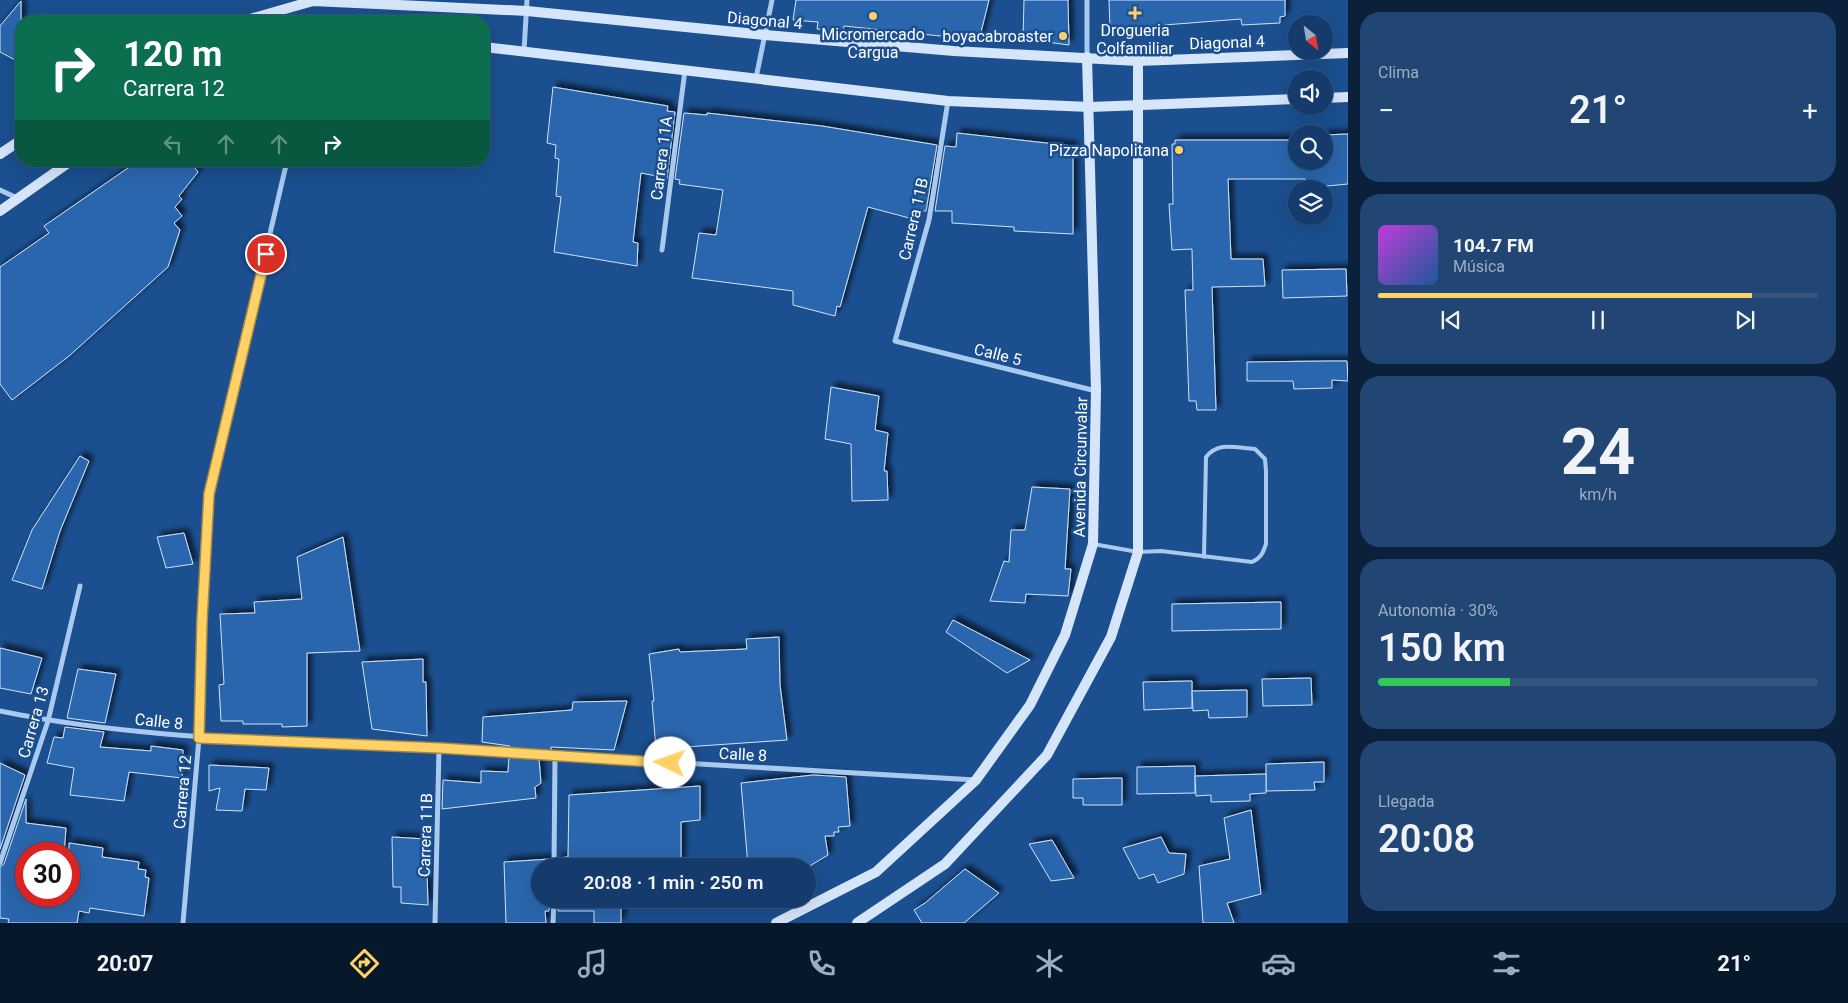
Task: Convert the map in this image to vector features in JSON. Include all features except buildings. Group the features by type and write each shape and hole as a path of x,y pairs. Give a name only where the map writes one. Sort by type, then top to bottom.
{"main road":[{"name":"Diagonal 4","path":"264,15 313,1 527,5 765,36 954,51 1138,60 1348,53"},
{"path":"490,48 948,101 1090,107 1288,99"},
{"name":"Avenida Circunvalar","path":"776,923 876,872 976,780 1030,705 1065,635 1094,544 1096,391 1090,107 1087,58"},
{"path":"857,923 945,864 1047,755 1112,637 1138,552 1138,60"},
{"path":"1333,97 1348,96"},
{"path":"0,154 15,144"},
{"path":"0,211 62,167"}],"street":[{"path":"756,78 772,0"},
{"path":"1087,0 1087,58"},
{"path":"524,51 527,5"},
{"name":"Carrera 11A","path":"662,250 685,70"},
{"name":"Carrera 11B","path":"895,341 929,220 948,101"},
{"name":"Carrera 12","path":"183,923 199,738 202,621 209,494 286,167"},
{"path":"0,190 18,198"},
{"name":"Calle 5","path":"895,341 1096,391"},
{"name":"Carrera 13","path":"0,863 48,721 80,586"},
{"name":"Calle 8","path":"0,711 48,721 199,738 440,748 976,780"},
{"name":"Carrera 11B","path":"435,923 440,748"},
{"path":"554,858 555,756"},
{"path":"553,923 554,908"}],"lane":[{"path":"1094,544 1138,552 1161,551 1204,557 1252,562 1258,559 1263,553 1266,544 1266,471 1265,459 1255,449 1222,447 1213,449 1206,458 1204,557"}],"place":[{"name":"Drogueria Colfamiliar","path":"1135,13"},
{"name":"Micromercado Cargua","path":"873,16"},
{"name":"boyacabroaster","path":"1063,36"},
{"name":"Pizza Napolitana","path":"1179,150"}],"route":[{"path":"266,254 209,494 202,621 199,738 440,748 670,763"}]}
